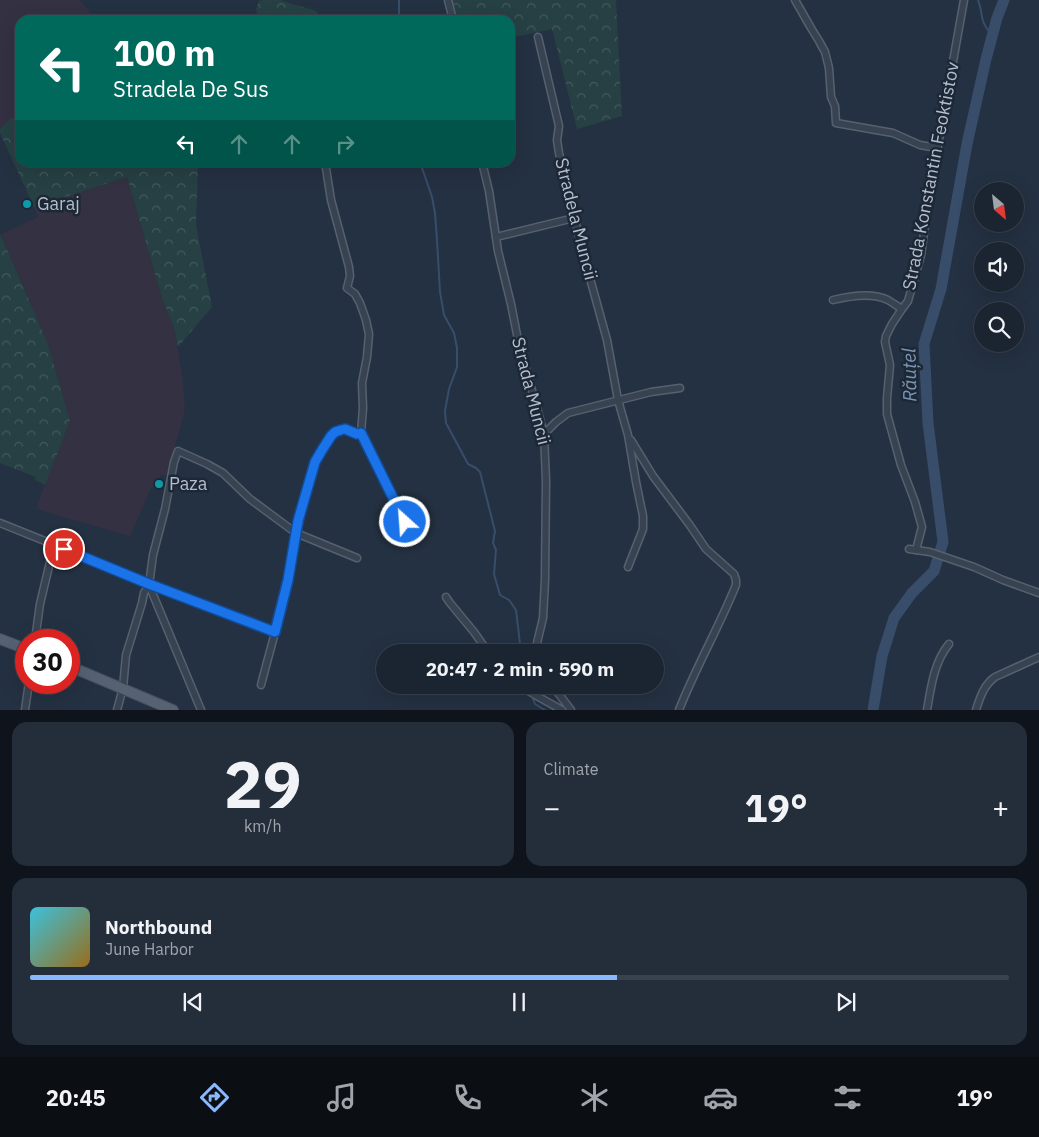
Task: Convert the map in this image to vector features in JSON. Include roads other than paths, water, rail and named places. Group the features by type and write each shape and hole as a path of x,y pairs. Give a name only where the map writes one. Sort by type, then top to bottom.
{"main road":[{"path":"0,639 15,645"},
{"path":"80,670 173,710"}],"street":[{"path":"448,0 452,15"},
{"path":"795,0 825,52 829,68 831,97 835,106 836,123 893,133 920,145 937,148"},
{"name":"Strada Konstantin Feoktistov","path":"964,0 920,255 908,301 889,331 885,342 890,365 886,408 901,465 922,527 913,550 930,552 974,567 1039,594"},
{"name":"Stradela Muncii","path":"538,37 559,126 557,140 559,153 574,218 607,340 618,400 628,436 643,524 641,537 628,567"},
{"path":"326,167 331,200 349,267 350,276 347,288 355,294 360,303 368,328 367,358 362,383 361,433 405,522"},
{"name":"Strada Muncii","path":"483,167 489,191 498,252 518,340 544,434 546,474 545,580 543,618 537,644"},
{"path":"496,237 574,218"},
{"path":"833,300 872,296 888,300 902,309"},
{"path":"544,434 568,413 651,392 680,388"},
{"path":"261,685 285,593 303,503 315,462 335,432 350,430 357,434 361,433"},
{"path":"628,436 653,476 706,549 734,574 736,580 736,585 688,688 680,710"},
{"path":"117,710 123,688 126,655 144,593 149,584 153,555 178,451 223,473 250,499 296,533 357,558"},
{"path":"0,523 149,584 275,632"},
{"path":"37,629 40,604 54,545"},
{"path":"149,584 201,710"},
{"path":"446,597 482,644"},
{"path":"927,710 937,665 949,644"},
{"path":"976,710 982,692 990,681 1039,657"},
{"path":"25,710 27,694"},
{"path":"534,694 562,710"},
{"path":"559,694 571,710"}],"waterway":[{"path":"399,0 399,15"},
{"path":"978,0 982,18 992,36"},
{"name":"Răuțel","path":"873,710 882,656 894,618 912,593 934,571 943,542 928,423 924,344 941,289 967,144 986,59 1004,0"},
{"path":"422,167 432,197 435,213 440,292 444,315 454,333 457,348 457,367 449,389 445,411 446,423 468,464 480,472 495,531 493,543 496,550 494,574 500,595 509,600 516,610 520,644"},
{"path":"533,699 535,704 545,710"}],"place":[{"name":"Garaj","path":"27,204"},
{"name":"Paza","path":"159,484"}]}
